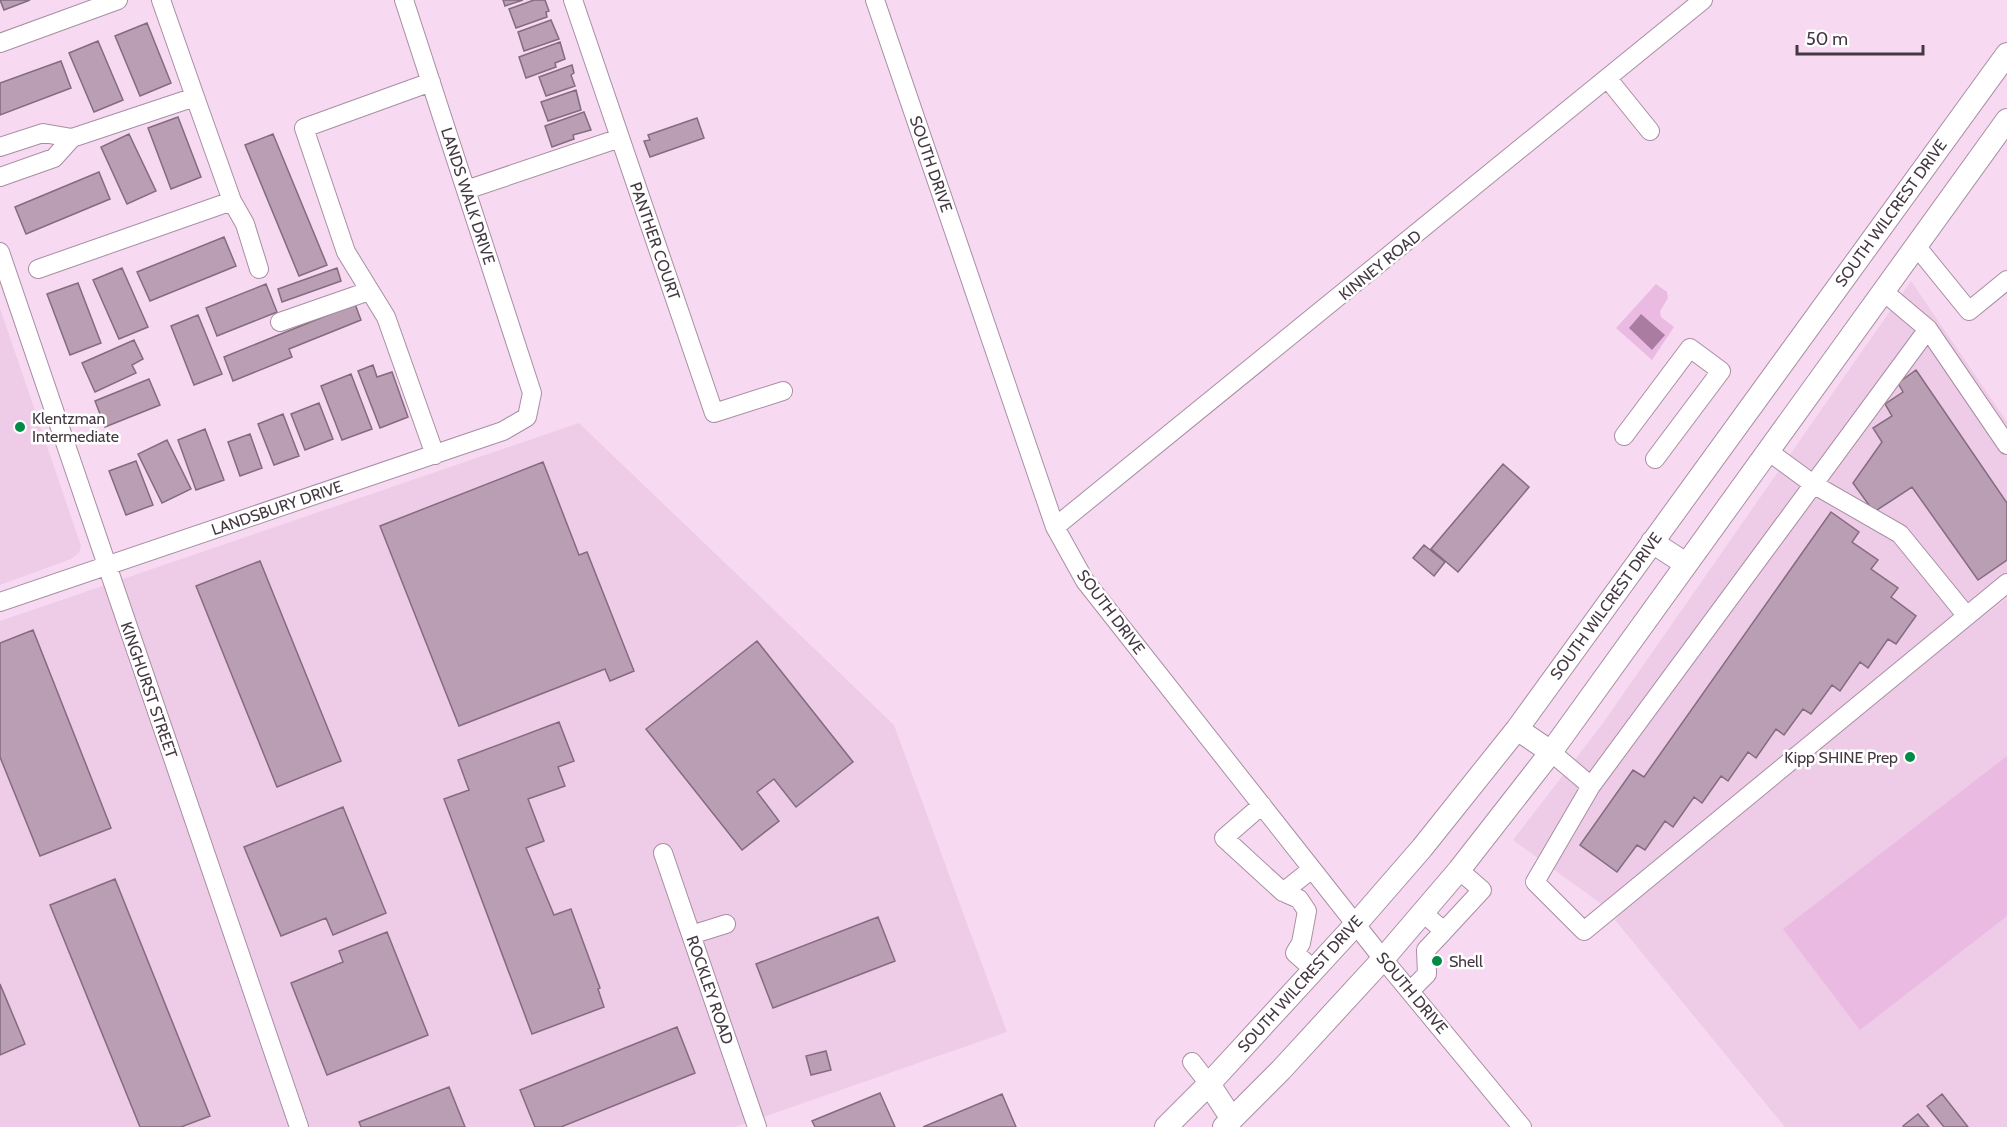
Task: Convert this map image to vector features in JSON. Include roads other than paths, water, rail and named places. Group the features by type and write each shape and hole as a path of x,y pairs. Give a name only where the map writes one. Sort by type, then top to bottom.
{"main road":[{"name":"SOUTH WILCREST DRIVE","path":"1166,1127 1209,1084 1356,924 1422,848 1517,729 2007,54"},
{"path":"1209,1084 1228,1123 1383,959 1459,870 1551,752 2007,120"},
{"path":"1790,353 1822,375"},
{"path":"1652,542 1686,564"},
{"path":"1517,729 1551,752"}],"street":[{"path":"0,43 118,0"},
{"path":"161,0 232,201 245,224 259,269"},
{"name":"LANDS WALK DRIVE","path":"404,0 532,393"},
{"name":"PANTHER COURT","path":"573,0 714,413 783,391"},
{"name":"SOUTH DRIVE","path":"874,0 1055,527 1085,581 1383,959 1522,1127"},
{"name":"KINNEY ROAD","path":"1055,527 1703,0"},
{"path":"1608,79 1650,131"},
{"path":"431,82 304,128 346,252 386,317 399,346 435,454"},
{"path":"0,147 44,133 72,138 195,97"},
{"path":"0,177 54,158 72,138"},
{"path":"466,190 620,138"},
{"path":"38,269 232,201"},
{"path":"1917,247 1968,311 2007,280"},
{"name":"KINGHURST STREET","path":"0,252 299,1127"},
{"path":"280,322 369,291"},
{"path":"1884,292 1929,329 2007,445"},
{"path":"1929,329 1812,484 1591,786 1535,882 1584,931 2007,583"},
{"path":"1624,436 1690,348 1721,371 1655,459"},
{"name":"LANDSBURY DRIVE","path":"0,602 503,431 527,417 532,393"},
{"path":"1767,451 1812,484 1900,534 1966,615"},
{"path":"1551,752 1591,786"},
{"path":"1262,805 1224,838 1282,892 1299,899 1307,911 1301,943 1295,952 1313,969"},
{"name":"ROCKLEY ROAD","path":"663,853 757,1127"},
{"path":"1282,892 1312,869"},
{"path":"1410,991 1427,974 1426,950 1482,890 1459,870"},
{"path":"1423,913 1444,931"},
{"path":"691,935 726,924"},
{"path":"1192,1062 1209,1084"}],"place":[{"name":"Klentzman Intermediate","path":"20,427"},
{"name":"Kipp SHINE Prep","path":"1910,757"},
{"name":"Shell","path":"1437,961"}]}
